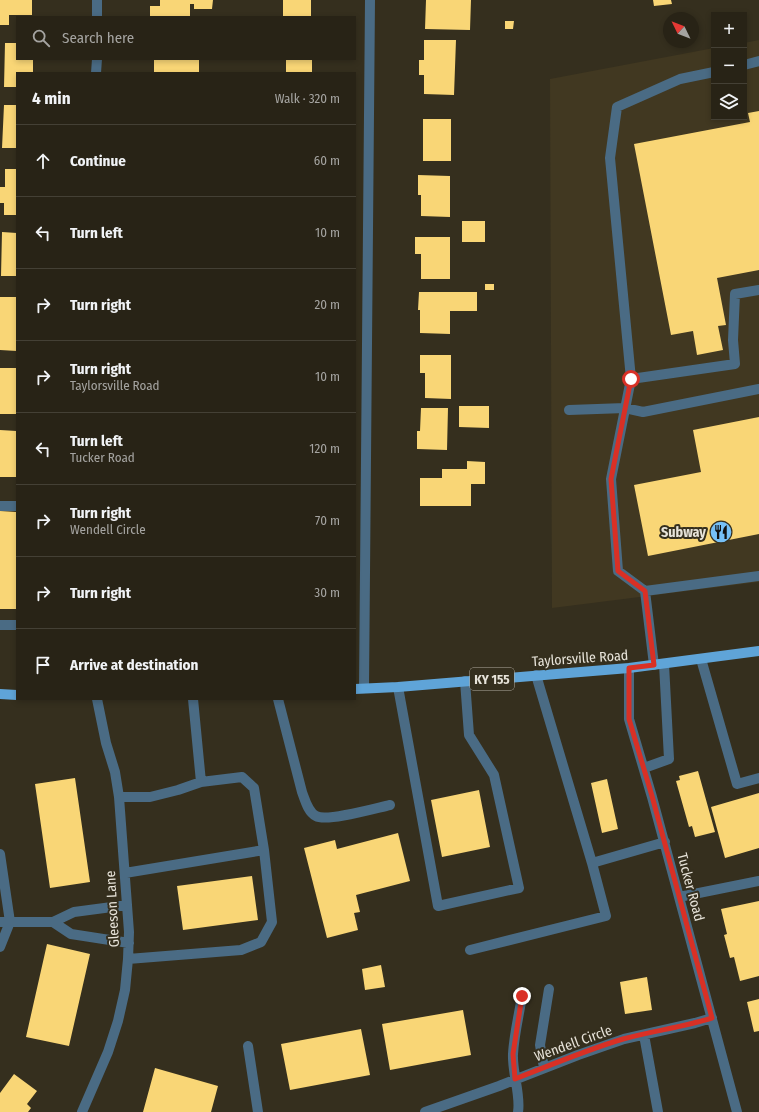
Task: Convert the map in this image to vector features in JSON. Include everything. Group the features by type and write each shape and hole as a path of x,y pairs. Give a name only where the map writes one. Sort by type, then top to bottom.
{"main road":[{"name":"Taylorsville Road","path":"360,689 629,668 759,651"},
{"path":"0,694 16,695"}],"street":[{"path":"97,0 97,16"},
{"path":"360,689 370,0"},
{"path":"96,60 96,72"},
{"path":"747,64 759,61"},
{"path":"644,768 669,759 659,664 645,591 618,571 611,479 631,379 610,158 616,107 680,79 711,73"},
{"path":"631,379 734,364 733,340 735,294 759,290"},
{"path":"569,410 625,408 642,412 759,389"},
{"path":"0,506 16,506"},
{"path":"645,591 759,576"},
{"path":"0,625 16,625"},
{"path":"701,659 737,784 759,778"},
{"name":"Tucker Road","path":"629,668 629,719 665,842 737,1112"},
{"path":"470,950 606,916 592,863 536,675"},
{"path":"398,687 438,906 519,888 494,776 469,735 465,681"},
{"name":"Gleeson Lane","path":"82,1112 103,1066 118,1021 124,990 129,943 119,797 115,772 106,743 97,700"},
{"path":"193,700 201,782"},
{"path":"278,700 302,792 307,806 315,816 327,818 390,805"},
{"path":"119,797 150,797 201,782 242,776 254,788 264,850 272,922 261,942 241,950 128,959"},
{"path":"592,863 665,842"},
{"path":"124,873 264,850"},
{"path":"0,854 5,922 0,947"},
{"path":"679,897 759,881"},
{"path":"5,922 53,922 74,912 127,905"},
{"path":"53,922 71,934 129,943"},
{"path":"544,1068 540,1045 550,989"},
{"path":"518,1112 520,1104 515,1079 513,1054 522,996"},
{"name":"Wendell Circle","path":"425,1112 624,1039 712,1018"},
{"path":"644,1034 658,1112"},
{"path":"248,1046 258,1112"}],"shaded area":[{"path":"759,40 759,582 552,608 550,79 711,49 711,120 747,120 747,42"}],"building":[{"path":"0,0 32,0 32,15 9,15 9,25 0,25"},
{"path":"160,0 213,0 212,9 194,9 194,4 190,4 190,16 150,16 150,6 160,6"},
{"path":"283,0 311,0 311,16 283,16"},
{"path":"426,0 471,0 470,30 425,29"},
{"path":"653,0 671,0 672,4 654,6"},
{"path":"505,21 514,21 513,29 505,29"},
{"path":"424,40 456,40 454,95 424,94 424,75 419,75 419,60 424,60"},
{"path":"5,43 16,43 16,60 33,60 33,72 16,72 16,87 4,87"},
{"path":"154,60 199,60 199,72 154,72"},
{"path":"286,60 312,60 312,72 286,72"},
{"path":"4,105 16,105 16,148 2,148"},
{"path":"759,111 759,270 717,278 726,325 718,326 723,350 697,355 693,331 671,335 634,144 750,122 748,113"},
{"path":"423,119 451,119 451,161 423,161"},
{"path":"5,169 16,169 16,215 4,215 4,203 0,203 0,187 5,187"},
{"path":"418,175 450,176 450,217 421,216 421,195 418,195"},
{"path":"462,221 485,221 485,242 462,242"},
{"path":"2,232 16,233 16,276 1,276"},
{"path":"415,237 450,237 450,279 421,279 421,254 415,254"},
{"path":"485,284 494,284 494,290 485,290"},
{"path":"419,292 477,292 477,311 450,311 450,334 420,333 420,310 418,310"},
{"path":"0,297 16,297 16,351 0,350"},
{"path":"420,355 451,355 451,399 425,398 425,373 420,373"},
{"path":"0,368 16,368 16,414 0,414"},
{"path":"459,406 489,406 489,428 459,427"},
{"path":"421,408 448,408 447,450 417,449 417,431 420,431"},
{"path":"759,417 759,534 648,556 634,485 701,472 693,430"},
{"path":"0,430 16,431 16,477 0,477"},
{"path":"467,461 485,462 485,484 471,484 471,506 420,506 420,478 442,478 442,469 467,469"},
{"path":"0,511 16,512 16,609 0,609"},
{"path":"698,771 715,832 695,837 692,826 689,827 676,781 680,780 679,776"},
{"path":"75,778 90,882 50,888 35,784"},
{"path":"607,779 618,829 602,833 591,783"},
{"path":"479,790 490,847 442,857 431,800"},
{"path":"759,793 759,848 725,858 711,807"},
{"path":"398,833 410,881 356,895 360,912 354,913 358,930 327,938 304,848 335,840 337,849"},
{"path":"252,876 258,920 183,930 177,886"},
{"path":"759,901 759,976 740,981 734,957 730,958 724,935 727,934 721,909"},
{"path":"47,944 90,954 69,1046 26,1037"},
{"path":"381,965 385,987 365,990 362,969"},
{"path":"647,977 652,1010 625,1014 620,982"},
{"path":"759,999 759,1031 754,1032 747,1002"},
{"path":"463,1010 471,1055 390,1070 382,1024"},
{"path":"361,1029 370,1075 290,1090 281,1044"},
{"path":"155,1068 218,1086 211,1112 143,1112"},
{"path":"14,1074 37,1091 27,1104 31,1108 28,1112 0,1112 0,1093"}],"place":[{"name":"Subway","path":"721,532"}],"route":[{"path":"522,996 513,1054 515,1079 624,1039 712,1018 652,796 629,719 629,668 654,665 645,591 618,571 611,479 631,379"}]}
